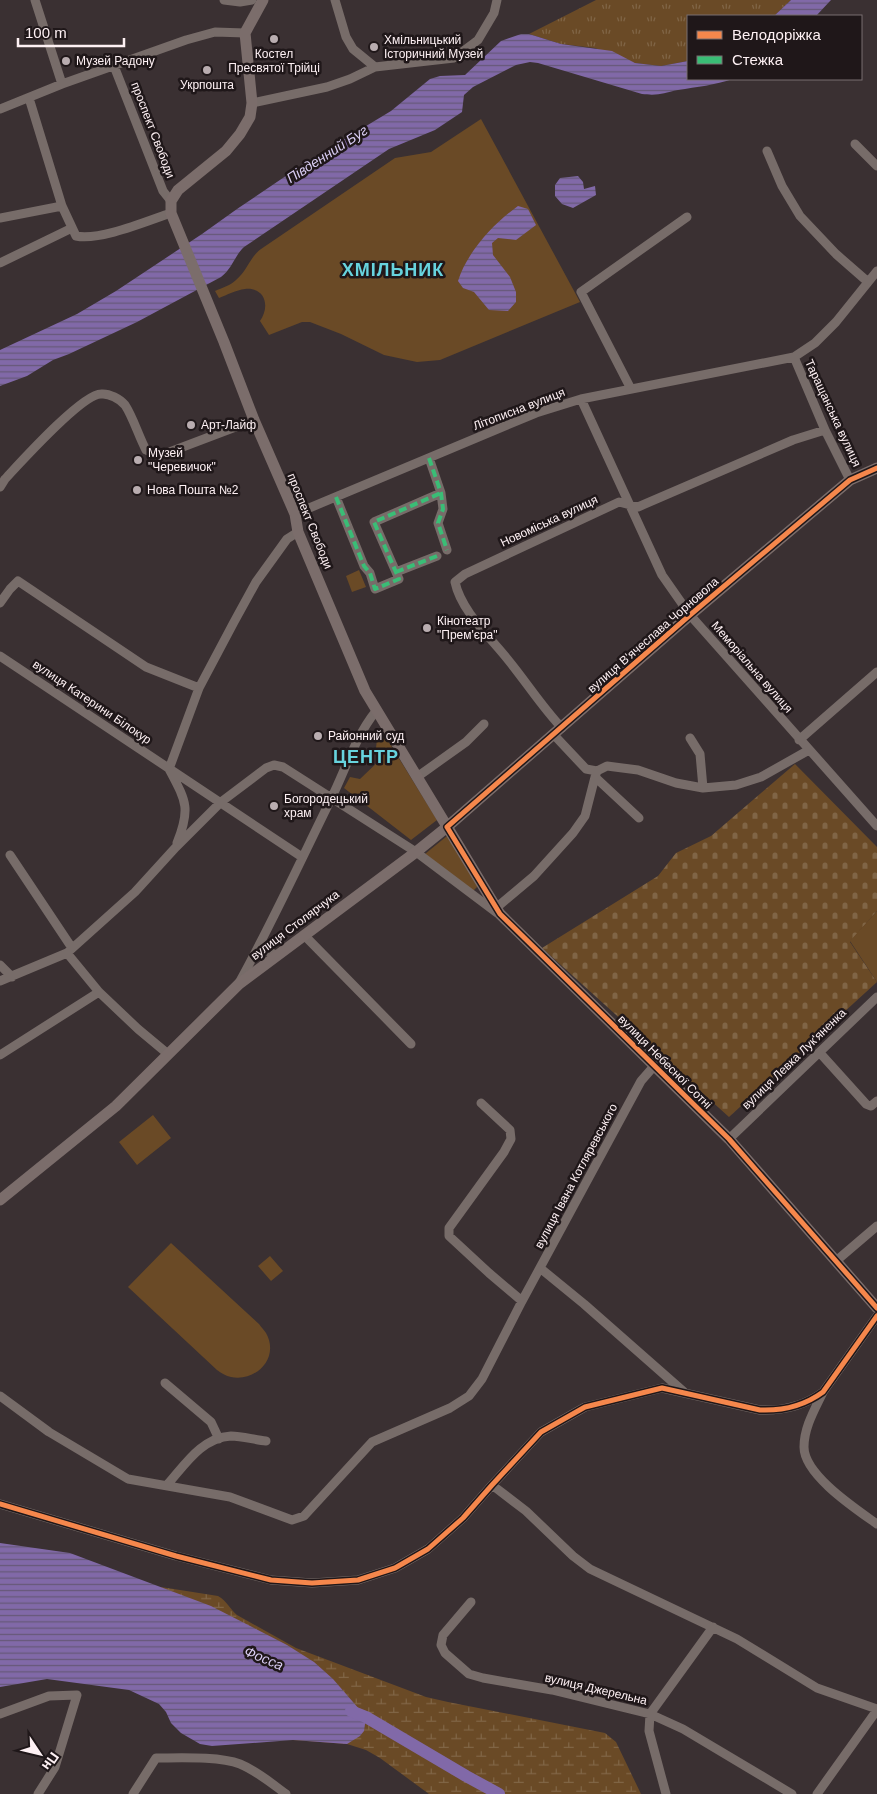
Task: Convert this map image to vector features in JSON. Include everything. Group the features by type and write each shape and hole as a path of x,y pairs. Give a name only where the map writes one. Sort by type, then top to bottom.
{"main road":[{"path":"171,213 171,201 178,190 226,150 240,134 250,117 252,102 245,33 263,0"},
{"name":"проспект Свободи","path":"171,213 294,514 298,532 365,691 447,827"},
{"name":"вулиця В'ячеслава Чорновола","path":"447,827 690,615 850,480 877,468"},
{"name":"вулиця Столярчука","path":"0,1200 116,1106 239,984 447,827"},
{"name":"вулиця Небесної Сотні","path":"447,827 498,911 729,1139 877,1308"}],"street":[{"path":"35,0 62,84"},
{"path":"224,0 240,2 252,0"},
{"path":"335,0 346,38 353,49 375,67"},
{"path":"252,102 327,86 350,79 375,67 454,58 478,40 494,13 497,0"},
{"path":"0,109 62,84 215,32 245,33"},
{"name":"проспект Свободи","path":"114,66 162,192 171,201"},
{"path":"29,98 62,206 76,236 92,237 171,213"},
{"path":"855,144 877,166"},
{"path":"767,151 782,186 800,216 836,254 868,282"},
{"path":"0,218 62,206"},
{"path":"631,389 581,292 686,217"},
{"path":"0,264 72,228"},
{"path":"794,357 815,343 836,322 877,271"},
{"name":"Літописна вулиця","path":"294,514 536,413 581,399 794,357"},
{"name":"Таращанська вулиця","path":"794,357 825,430 850,480"},
{"path":"0,487 5,479 50,431 91,397 100,393 110,395 124,404 146,450 159,456 254,420"},
{"name":"Меморіальна вулиця","path":"581,399 662,575 690,615 877,826"},
{"name":"Новоміська вулиця","path":"558,731 549,714 510,662 467,610 458,594 455,582 465,574 619,502 638,507 793,440 825,430"},
{"path":"429,458 441,493 443,509 438,523 447,550"},
{"path":"336,497 364,566 370,573 375,589 399,579 374,522 441,493"},
{"path":"176,847 185,823 184,798 169,769 199,688 256,582 287,538 298,532"},
{"path":"396,572 436,556"},
{"path":"0,603 18,581 146,667 199,688"},
{"name":"вулиця Катерини Білокур","path":"0,656 302,856"},
{"path":"799,740 877,672"},
{"path":"239,984 262,942 365,725 376,711"},
{"path":"417,777 466,742 484,724"},
{"path":"558,731 586,769 596,774 639,818"},
{"path":"690,738 700,754 703,788"},
{"path":"0,981 70,951 134,892 221,802 266,768 274,765 283,767 332,797 416,852 498,911 573,834 585,816 596,774 606,766 638,770 676,783 703,788 736,785 761,777 809,750"},
{"path":"10,855 70,951 99,992 168,1054"},
{"path":"304,935 411,1044"},
{"path":"262,942 264,949 278,956"},
{"path":"0,965 12,977"},
{"path":"0,1055 99,992"},
{"name":"вулиця Левка Лук'яненка","path":"729,1139 877,997"},
{"path":"820,1053 866,1104 874,1104"},
{"name":"вулиця Івана Котляревського","path":"0,1396 49,1432 128,1479 230,1497 292,1520 304,1516 372,1442 450,1408 469,1396 482,1379 522,1300 641,1081 655,1065"},
{"path":"481,1103 510,1130 511,1139 504,1152 448,1228 449,1236 522,1300"},
{"path":"836,1261 877,1226"},
{"path":"540,1268 686,1394"},
{"path":"877,1316 824,1392 807,1430 804,1446 804,1455 814,1471 828,1485 877,1524"},
{"path":"165,1383 211,1422 219,1439"},
{"path":"0,1504 246,1575 283,1582 326,1583 358,1580 394,1568 428,1549 453,1528 541,1432 585,1407 662,1388 772,1411 794,1407 824,1392"},
{"path":"167,1485 200,1447 231,1436 266,1441"},
{"path":"492,1485 526,1511 573,1556 590,1569 746,1644 809,1684 877,1709 817,1794"},
{"name":"вулиця Джерельна","path":"471,1602 443,1634 441,1645 445,1653 469,1674 552,1690 650,1714 683,1729 792,1794"},
{"path":"666,1794 649,1731 650,1714 713,1627"},
{"path":"0,1714 49,1696 77,1695 54,1767 38,1794"},
{"path":"133,1794 156,1758 214,1760 239,1764 264,1777 286,1794"}],"green space":[{"path":"596,0 791,0 775,15 687,15 687,61 661,66 635,63 595,48 561,44 529,34"},
{"path":"481,119 580,302 440,360 417,362 384,355 341,334 310,322 302,322 269,335 260,321 265,310 265,304 262,295 258,291 245,289 219,298 215,291 236,280 261,249 395,158 431,152"},
{"path":"359,570 366,587 352,592 346,576"},
{"path":"380,736 387,739 437,820 411,840 344,788 350,777 360,779 383,757 376,748 377,739"},
{"path":"795,764 877,847 877,911 850,942 877,982 729,1117 542,948 658,876 676,853 711,836"},
{"path":"447,836 478,886 473,891 425,854"},
{"path":"877,911 877,982 850,941"},
{"path":"153,1115 171,1138 137,1165 119,1142"},
{"path":"171,1243 259,1324 266,1333 270,1342 270,1351 268,1359 257,1372 240,1378 229,1377 220,1372 128,1287"},
{"path":"270,1256 283,1271 271,1281 258,1266"},
{"path":"161,1587 218,1596 237,1615 296,1648 426,1697 605,1733 616,1742 641,1794 429,1794 366,1750 347,1744 293,1740"}],"water":[{"path":"791,0 831,0 817,15 775,15"},
{"name":"Південний Буг","path":"521,34 529,34 561,44 612,51 635,63 661,66 687,61 687,80 729,80 648,95 538,63 530,62 516,65 473,87 464,95 462,112 435,130 389,149 244,247 221,277 137,322 53,360 27,376 0,386 0,350 77,314 116,291 308,161 391,111 430,79 440,76 465,75 501,41"},
{"path":"578,176 583,182 584,189 595,186 596,195 573,208 562,204 555,196 555,185 560,178"},
{"path":"518,206 528,209 536,225 516,240 498,238 492,243 493,255 510,277 516,292 516,302 508,311 489,310 474,292 463,288 458,281 468,259 482,239"},
{"path":"0,1543 70,1553 211,1606 287,1645 314,1662 333,1679 366,1717 364,1731 360,1736 347,1744 293,1740 212,1746 200,1744 181,1733 171,1723 166,1712 159,1704 129,1690 47,1679 0,1687"}],"waterway":[{"name":"Фосса","path":"351,1711 366,1717 499,1794"}],"marked path":[{"path":"429,458 441,493 443,509 438,523 447,550"},
{"path":"336,497 364,566 370,573 375,589 399,579 374,522 441,493"},
{"path":"396,572 437,556"}],"cycle path":[{"path":"877,468 850,480 690,615 447,827 500,914 729,1139 877,1308"},
{"path":"0,1504 176,1556 271,1580 312,1583 358,1580 395,1568 428,1549 463,1518 541,1432 585,1407 662,1388 760,1410 777,1410 793,1407 809,1401 823,1392 877,1316"}],"place":[{"name":"Костел Пресвятої Трійці","path":"274,39"},
{"name":"Хмільницький Історичний Музей","path":"374,47"},
{"name":"Музей Радону","path":"66,61"},
{"name":"Укрпошта","path":"207,70"},
{"name":"Арт-Лайф","path":"191,425"},
{"name":"Музей \"Черевичок\"","path":"138,460"},
{"name":"Нова Пошта №2","path":"137,490"},
{"name":"Кінотеатр \"Прем'єра\"","path":"427,628"},
{"name":"Районний суд","path":"318,736"},
{"name":"Богородецький храм","path":"274,806"}],"district":[{"name":"ХМІЛЬНИК","path":"393,270"},
{"name":"ЦЕНТР","path":"366,757"}]}
